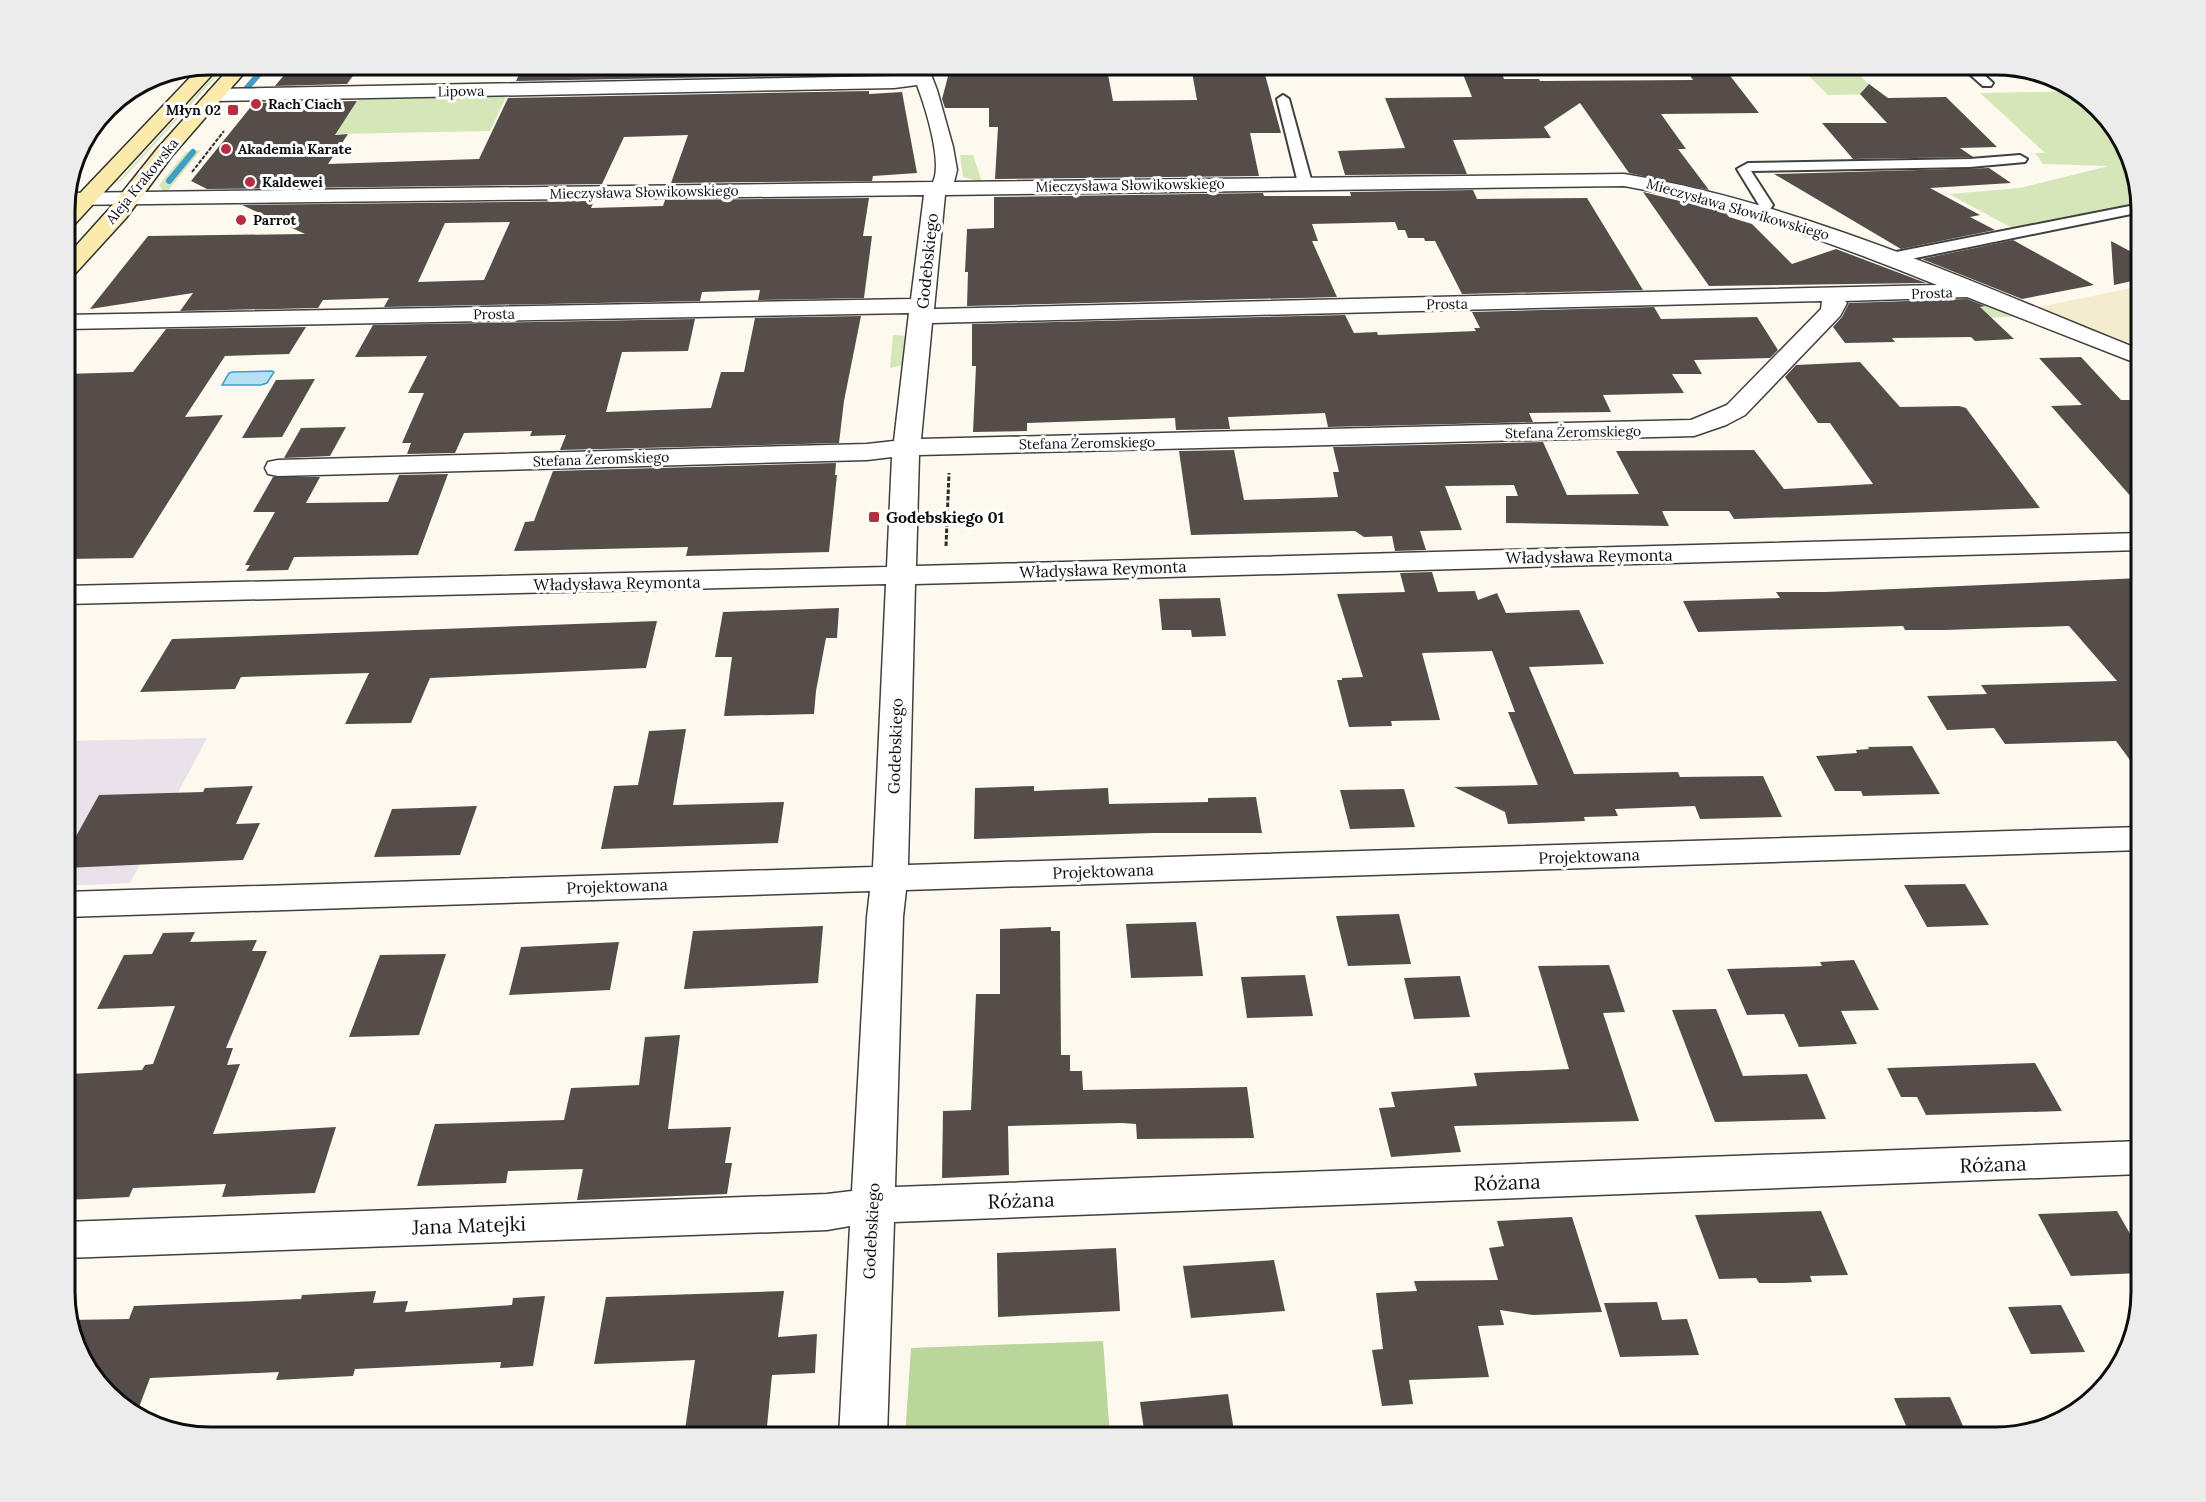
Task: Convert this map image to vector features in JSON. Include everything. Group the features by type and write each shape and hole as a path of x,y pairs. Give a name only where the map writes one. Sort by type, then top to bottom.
{"main road":[{"name":"Aleja Krakowska","path":"75,211 203,75"},
{"name":"Aleja Krakowska","path":"75,260 129,198 164,153 233,75"}],"street":[{"name":"Lipowa","path":"216,95 569,80 894,82 912,75"},
{"name":"Godebskiego","path":"863,1427 885,917 890,877 906,447 934,196 946,177 947,161 928,88 922,75"},
{"name":"Mieczysława Słowikowskiego","path":"75,199 1619,180 1669,187 1833,235 2131,354"},
{"name":"Prosta","path":"75,322 1830,296 1944,293 1971,289"},
{"name":"Stefana Żeromskiego","path":"278,468 867,452 906,447 1694,428 1736,410 1832,311 1835,303 1830,296"},
{"name":"Władysława Reymonta","path":"75,595 2131,542"},
{"name":"Projektowana","path":"75,904 2131,839"},
{"name":"Różana","path":"872,1205 2131,1158"},
{"name":"Jana Matejki","path":"75,1240 826,1212 872,1205"}],"lane":[{"path":"1977,75 1987,83"},
{"path":"1283,99 1305,183"},
{"path":"1760,213 1766,205 1745,174 1744,169 1748,167 1970,163 2020,159"},
{"path":"1891,258 2131,210"}],"shaded area":[{"path":"2131,288 2131,346 2039,307"},
{"path":"207,738 130,883 75,886 75,741"}],"green space":[{"path":"215,75 218,75 121,181 116,184"},
{"path":"1808,75 1859,75 1879,94 1828,95"},
{"path":"2060,91 2071,98 2097,121 2117,150 2126,175 2131,206 2014,229 1949,194 2020,188 2109,166 2043,164 2035,153 2045,153 1980,93"},
{"path":"508,93 490,131 335,134 361,96"},
{"path":"201,150 167,192 162,190 159,185 186,152"},
{"path":"960,155 973,155 982,182 963,177"},
{"path":"1905,298 1974,299 2023,316 1945,317 1916,307"},
{"path":"893,335 907,336 903,365 890,368"},
{"path":"1103,1341 1109,1427 906,1427 911,1348"}],"water":[{"path":"232,372 274,372 267,383 261,385 222,385"}],"building":[{"path":"284,75 354,75 347,84 275,86"},
{"path":"519,75 822,75 516,81"},
{"path":"948,75 1108,75 1113,101 1197,100 1193,75 1265,75 1281,133 1250,133 1259,176 995,179 998,127 989,127 989,108 945,108 942,99"},
{"path":"1463,75 1502,75 1504,79 1539,79 1540,81 1693,80 1690,75 1730,75 1759,113 1661,114 1686,149 1678,149 1709,190 1629,173 1580,103 1544,127 1551,138 1453,140 1467,174 1345,175 1338,151 1405,148 1385,98 1472,97"},
{"path":"1869,84 1888,98 1946,97 1997,147 1960,148 1973,157 1853,159 1822,123 1887,123 1860,94"},
{"path":"869,91 869,94 902,92 917,173 873,176 872,181 671,183 688,135 624,137 602,184 207,189 191,181 254,103 357,101 335,135 348,134 328,164 479,159 508,98"},
{"path":"1989,168 2011,183 1930,188 1980,215 1970,217 1995,230 1901,249 1774,174"},
{"path":"1473,190 1477,199 1587,198 1643,290 1462,294 1435,241 1408,238 1405,230 1398,230 1395,222 1312,224 1318,241 1312,241 1337,297 967,306 968,272 965,272 967,229 994,228 994,197 1263,193 1264,196 1351,196 1350,192"},
{"path":"1643,192 1725,212 1729,217 1752,224 1792,264 1836,249 1926,283 1709,286"},
{"path":"869,198 863,236 872,236 864,298 758,300 760,290 702,292 700,301 384,307 389,298 323,300 318,308 180,311 193,293 90,309 148,236 305,234 242,205 594,201 591,208 663,206 665,200","holes":["510,222 484,280 418,282 445,223"]},
{"path":"2013,240 2094,285 2022,299 1922,259"},
{"path":"2111,241 2131,252 2131,281 2114,285"},
{"path":"1967,299 1985,306 1980,307 2014,339 1975,341 1971,337 1892,338 1895,342 1845,343 1833,327 1842,317 1849,303"},
{"path":"1654,307 1661,319 1757,317 1778,350 1770,358 1694,360 1702,374 1672,374 1684,393 1603,395 1611,412 1529,413 1533,422 1328,427 1325,413 1228,417 1230,429 1176,430 1175,418 1027,423 1027,431 973,432 976,366 972,366 972,324 1345,315 1354,333 1377,332 1378,335 1476,331 1474,328 1480,328 1472,312"},
{"path":"861,316 844,401 839,443 560,450 566,435 530,436 532,431 464,433 455,453 407,454 411,443 402,443 424,393 408,393 427,356 355,357 373,325 695,319 688,351 622,352 606,412 711,408 721,372 744,372 755,318"},
{"path":"306,327 289,354 225,356 185,417 223,415 133,558 75,559 75,374 133,372 166,329"},
{"path":"2081,357 2121,400 2131,400 2131,497 2051,406 2082,405 2039,358"},
{"path":"1860,362 1900,407 1959,406 1966,408 2040,508 1734,519 1729,511 1662,511 1669,526 1506,523 1506,496 1518,496 1514,485 1445,486 1462,530 1420,531 1426,550 1395,551 1392,536 1364,537 1355,531 1191,535 1179,451 1234,450 1244,500 1338,497 1333,472 1339,472 1333,447 1543,442 1567,495 1639,494 1616,451 1754,450 1784,489 1873,484 1830,423 1818,423 1785,377 1796,365"},
{"path":"315,379 282,437 242,438 276,380"},
{"path":"346,427 330,456 284,458 301,428"},
{"path":"836,463 835,475 837,475 829,552 686,556 688,547 514,551 525,522 534,521 553,471"},
{"path":"448,474 418,555 294,557 288,570 246,571 250,565 245,565 275,512 253,512 273,477 320,477 306,503 388,502 399,475"},
{"path":"1432,572 1438,592 1475,591 1478,600 1497,593 1506,613 1579,610 1604,664 1529,667 1574,774 1678,772 1680,777 1763,776 1782,817 1700,819 1695,806 1615,809 1618,816 1584,817 1585,821 1508,824 1505,812 1454,787 1538,785 1508,712 1515,712 1492,651 1422,653 1440,720 1391,721 1392,726 1349,727 1337,680 1363,677 1337,594 1405,592 1400,573"},
{"path":"2131,578 2131,761 2116,741 2005,744 1994,728 1947,730 1927,696 1987,694 1981,685 2117,681 2069,626 1905,630 1903,626 1698,632 1683,601 1780,598 1776,592 1826,592"},
{"path":"1220,598 1226,636 1192,637 1191,630 1162,630 1159,599"},
{"path":"839,608 837,638 826,638 814,714 724,716 732,657 715,657 723,612"},
{"path":"657,621 646,668 430,678 411,723 345,724 369,673 241,677 235,689 140,692 172,639"},
{"path":"686,729 673,805 784,802 778,843 601,849 614,786 638,785 649,731"},
{"path":"1912,746 1940,794 1863,796 1861,791 1835,791 1816,756 1857,753 1856,750 1869,749 1868,747"},
{"path":"253,786 236,824 260,823 243,860 75,868 75,838 99,795 203,792 205,788"},
{"path":"1034,786 1034,791 1108,788 1109,804 1208,802 1208,798 1256,797 1262,833 1153,833 974,839 975,788"},
{"path":"1404,789 1415,827 1350,829 1340,790"},
{"path":"477,806 460,855 374,857 392,809"},
{"path":"1965,884 1989,925 1927,927 1904,885"},
{"path":"1399,914 1411,964 1348,966 1336,916"},
{"path":"1196,922 1203,976 1131,978 1126,924"},
{"path":"823,926 818,983 684,989 693,931"},
{"path":"1051,927 1051,931 1060,931 1061,1055 1070,1055 1070,1071 1082,1071 1083,1090 1247,1087 1254,1138 1137,1139 1136,1124 1122,1123 1008,1126 1009,1175 942,1178 943,1111 971,1110 976,994 1000,994 1000,929"},
{"path":"195,932 190,942 257,940 252,951 267,951 226,1048 233,1048 227,1065 240,1064 213,1134 336,1127 315,1193 222,1197 226,1184 133,1188 129,1197 75,1200 75,1074 142,1070 145,1065 153,1064 175,1006 97,1009 124,955 152,954 163,933"},
{"path":"619,942 610,990 509,995 521,947"},
{"path":"446,954 419,1035 349,1037 380,955"},
{"path":"1854,960 1879,1010 1841,1011 1857,1044 1799,1047 1784,1014 1747,1015 1727,969 1822,966 1820,962"},
{"path":"1609,965 1625,1012 1603,1013 1639,1121 1454,1126 1461,1152 1391,1157 1379,1108 1395,1107 1391,1092 1477,1086 1474,1073 1569,1069 1538,966"},
{"path":"1305,975 1313,1016 1247,1018 1241,977"},
{"path":"1460,976 1470,1017 1414,1019 1404,978"},
{"path":"1716,1009 1743,1076 1807,1074 1826,1119 1715,1122 1672,1010"},
{"path":"680,1035 668,1129 731,1127 725,1163 732,1163 727,1194 577,1200 583,1169 508,1171 506,1183 417,1186 435,1124 564,1120 571,1088 639,1085 645,1037"},
{"path":"2035,1063 2062,1111 1926,1115 1917,1097 1901,1097 1887,1068"},
{"path":"1821,1211 1848,1275 1810,1276 1812,1282 1784,1283 1759,1283 1756,1278 1719,1279 1695,1215"},
{"path":"2117,1211 2131,1236 2131,1273 2071,1276 2038,1214"},
{"path":"1572,1217 1602,1312 1533,1315 1500,1310 1504,1325 1478,1326 1489,1377 1409,1380 1413,1404 1382,1406 1372,1350 1383,1349 1376,1293 1417,1291 1414,1281 1498,1280 1489,1248 1504,1246 1497,1221"},
{"path":"1116,1248 1120,1311 998,1317 997,1253"},
{"path":"1274,1260 1285,1311 1191,1318 1183,1266"},
{"path":"376,1291 373,1303 408,1301 405,1312 512,1305 513,1298 545,1296 533,1366 500,1368 501,1362 355,1369 353,1376 276,1380 279,1372 150,1378 139,1407 121,1393 103,1374 89,1352 78,1320 129,1319 134,1306 301,1299 302,1295"},
{"path":"784,1291 778,1337 817,1334 815,1373 772,1375 767,1427 685,1427 695,1360 594,1364 606,1297"},
{"path":"1657,1302 1662,1320 1687,1319 1699,1355 1620,1357 1604,1303"},
{"path":"2061,1305 2085,1352 2031,1354 2008,1307"},
{"path":"1228,1394 1233,1427 1144,1427 1140,1402"},
{"path":"1950,1397 1964,1427 1907,1427 1894,1398"}],"waterway":[{"path":"246,89 258,75"},
{"path":"169,181 193,152"}],"place":[{"name":"Rach Ciach","path":"256,104"},
{"name":"Młyn 02","path":"233,110"},
{"name":"Akademia Karate","path":"226,149"},
{"name":"Kaldewei","path":"250,182"},
{"name":"Parrot","path":"241,220"},
{"name":"Godebskiego 01","path":"874,517"}]}
